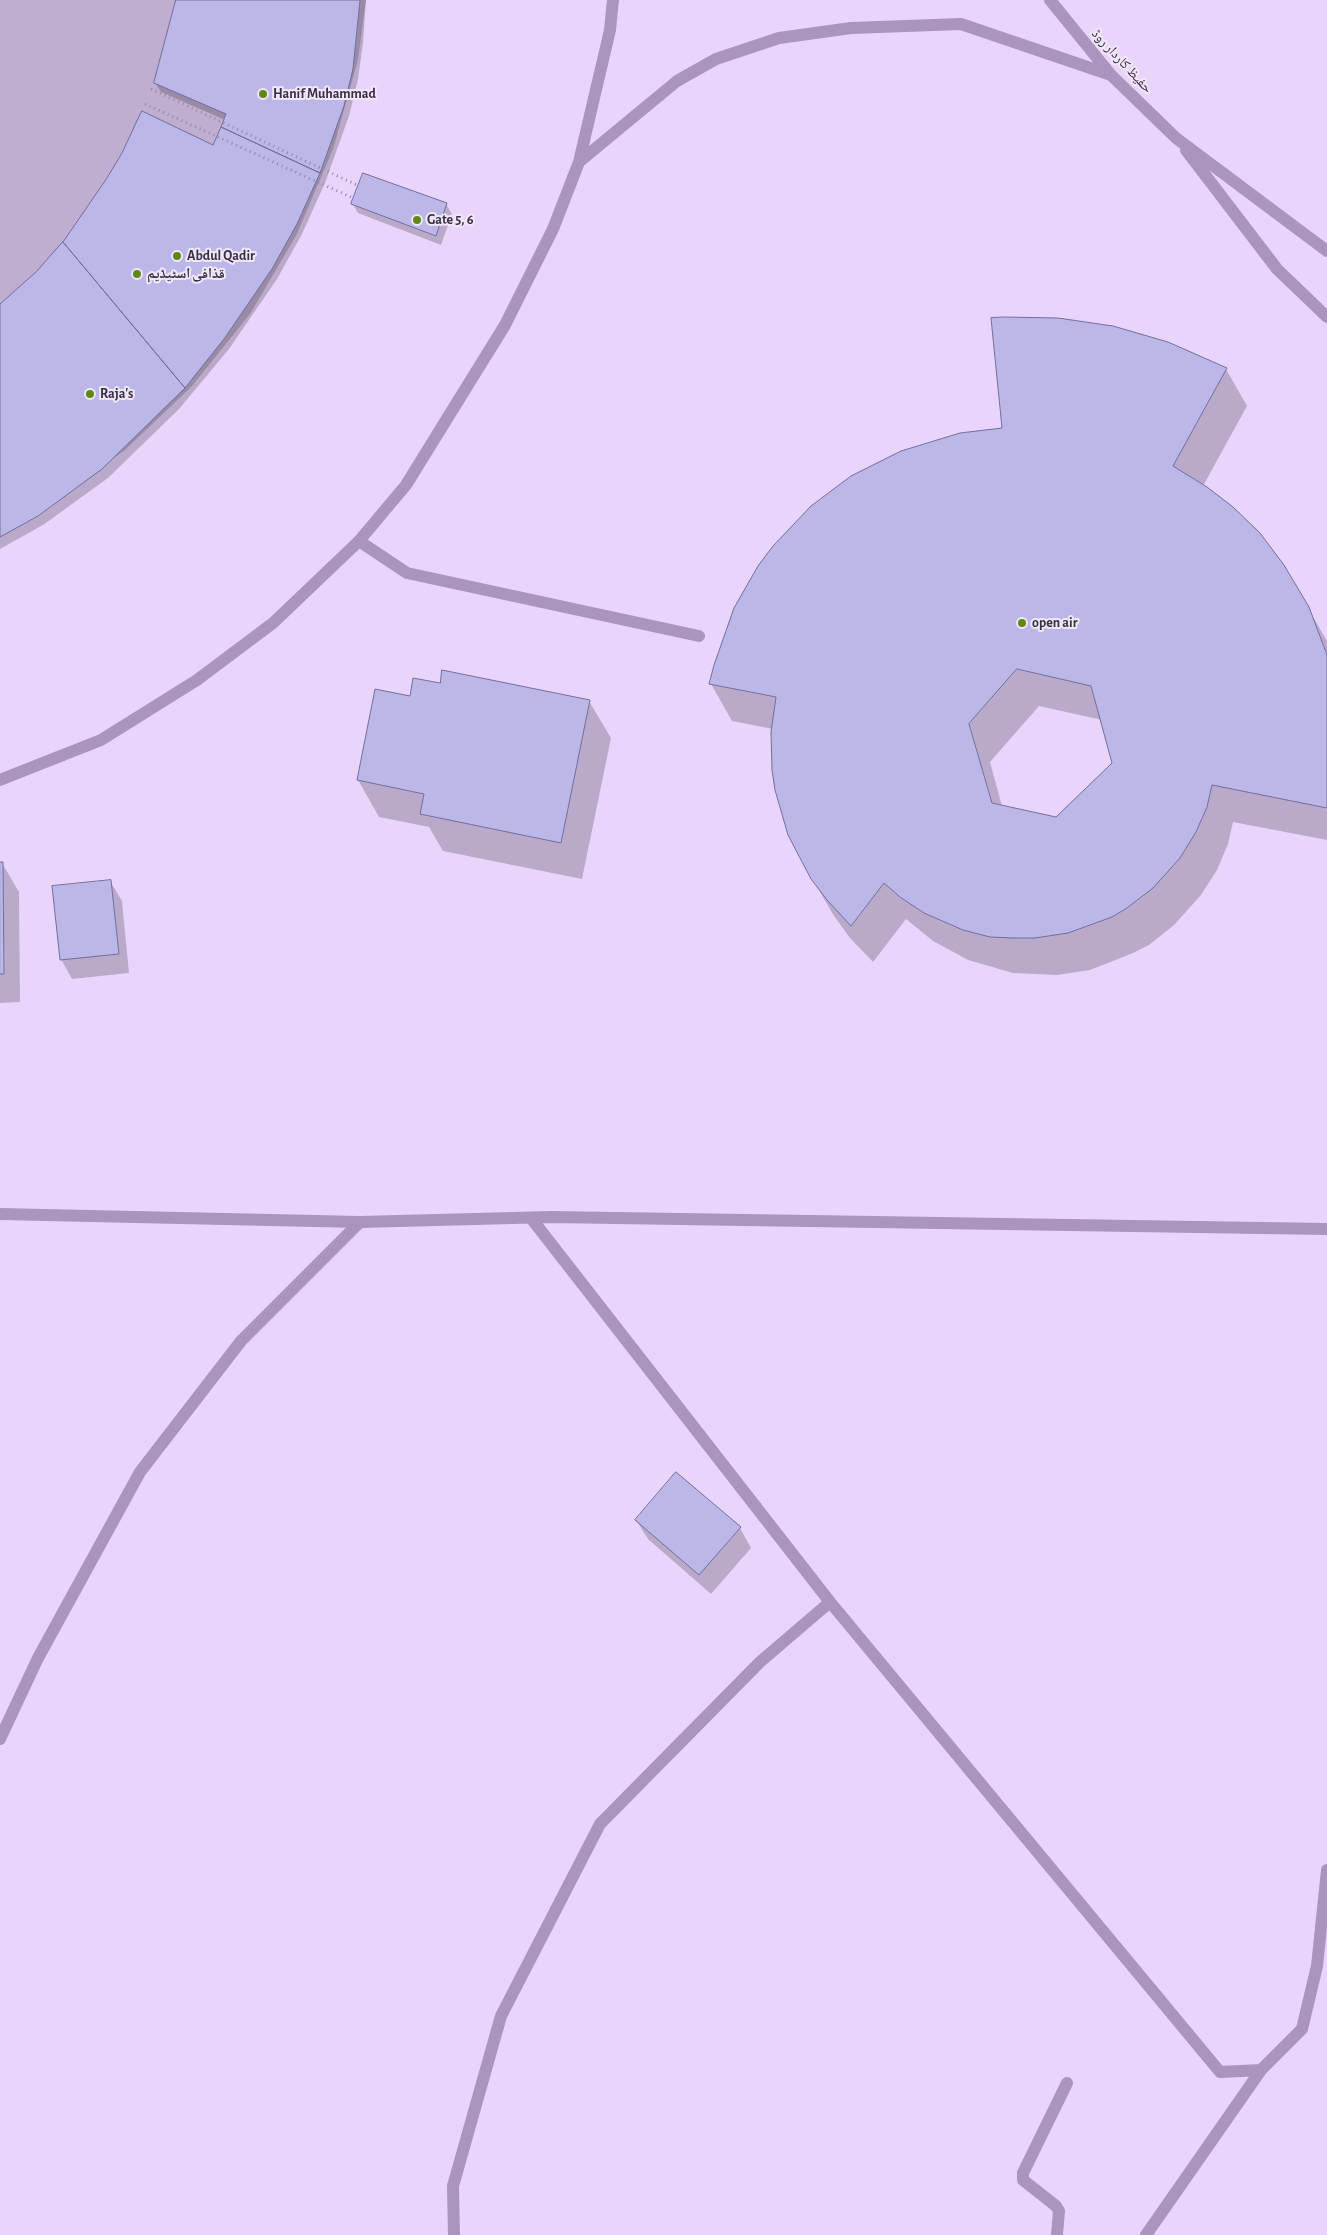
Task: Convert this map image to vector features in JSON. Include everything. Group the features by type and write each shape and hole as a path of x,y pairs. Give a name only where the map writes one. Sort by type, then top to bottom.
{"street":[{"path":"0,780 101,740 196,680 272,623 359,541 406,485 505,325 553,229 579,162 610,30 614,0"},
{"name":"حفیظ کاردار روڈ","path":"1050,0 1111,75 1176,138"},
{"path":"579,162 677,81 716,59 779,38 851,28 961,24 1111,75"},
{"path":"1176,138 1327,251"},
{"path":"1176,138 1277,269 1327,317"},
{"path":"359,541 407,573 698,636"},
{"path":"0,1214 360,1222 532,1218 1327,1229"},
{"path":"532,1218 830,1602 1220,2072 1261,2070"},
{"path":"0,1739 38,1658 140,1472 241,1341 360,1222"},
{"path":"454,2235 453,2186 501,2016 600,1824 760,1662 830,1602"},
{"path":"1146,2235 1261,2070 1302,2029 1316,1966 1327,1870"},
{"path":"1057,2235 1059,2211 1056,2206 1024,2180 1022,2173 1066,2082"}],"path":[{"path":"151,89 358,186"},
{"path":"145,104 354,198"}],"shaded area":[{"name":"قذافی اسٹیڈیم","path":"0,0 366,0 358,60 333,149 297,234 250,314 192,386 125,450 50,504 0,531"}],"building":[{"name":"Hanif Muhammad","path":"176,0 360,0 353,69 344,106 320,173 221,127 226,114 154,83"},
{"name":"Abdul Qadir","path":"142,111 213,145 221,127 320,173 297,224 272,269 224,339 185,388 63,242 107,178 122,153"},
{"name":"Gate 5, 6","path":"363,173 447,203 436,236 351,204"},
{"name":"Raja's","path":"63,242 185,388 102,469 38,516 0,537 0,304 36,272"},
{"name":"open air","path":"991,318 1058,318 1113,326 1168,342 1227,368 1173,466 1207,487 1233,507 1260,533 1284,565 1309,607 1327,655 1327,808 1212,785 1207,807 1196,832 1180,858 1153,888 1112,917 1068,933 1035,938 1012,938 990,937 963,930 924,913 900,897 884,883 851,926 811,879 788,835 775,790 772,770 771,732 776,697 709,684 734,608 758,566 773,546 811,506 851,476 901,451 960,433 1002,428","holes":["1017,669 1091,686 1112,763 1056,817 992,803 969,724"]},
{"path":"442,670 590,700 561,843 420,814 424,794 357,780 375,689 410,696 413,678 440,683"},
{"path":"0,862 3,862 4,974 0,974"},
{"path":"111,880 119,954 60,960 52,886"},
{"path":"676,1472 741,1527 699,1575 635,1520"}],"place":[{"name":"Hanif Muhammad","path":"263,94"},
{"name":"Gate 5, 6","path":"417,220"},
{"name":"Abdul Qadir","path":"177,256"},
{"name":"قذافی اسٹیڈیم","path":"137,274"},
{"name":"Raja's","path":"90,394"},
{"name":"open air","path":"1022,623"}]}
